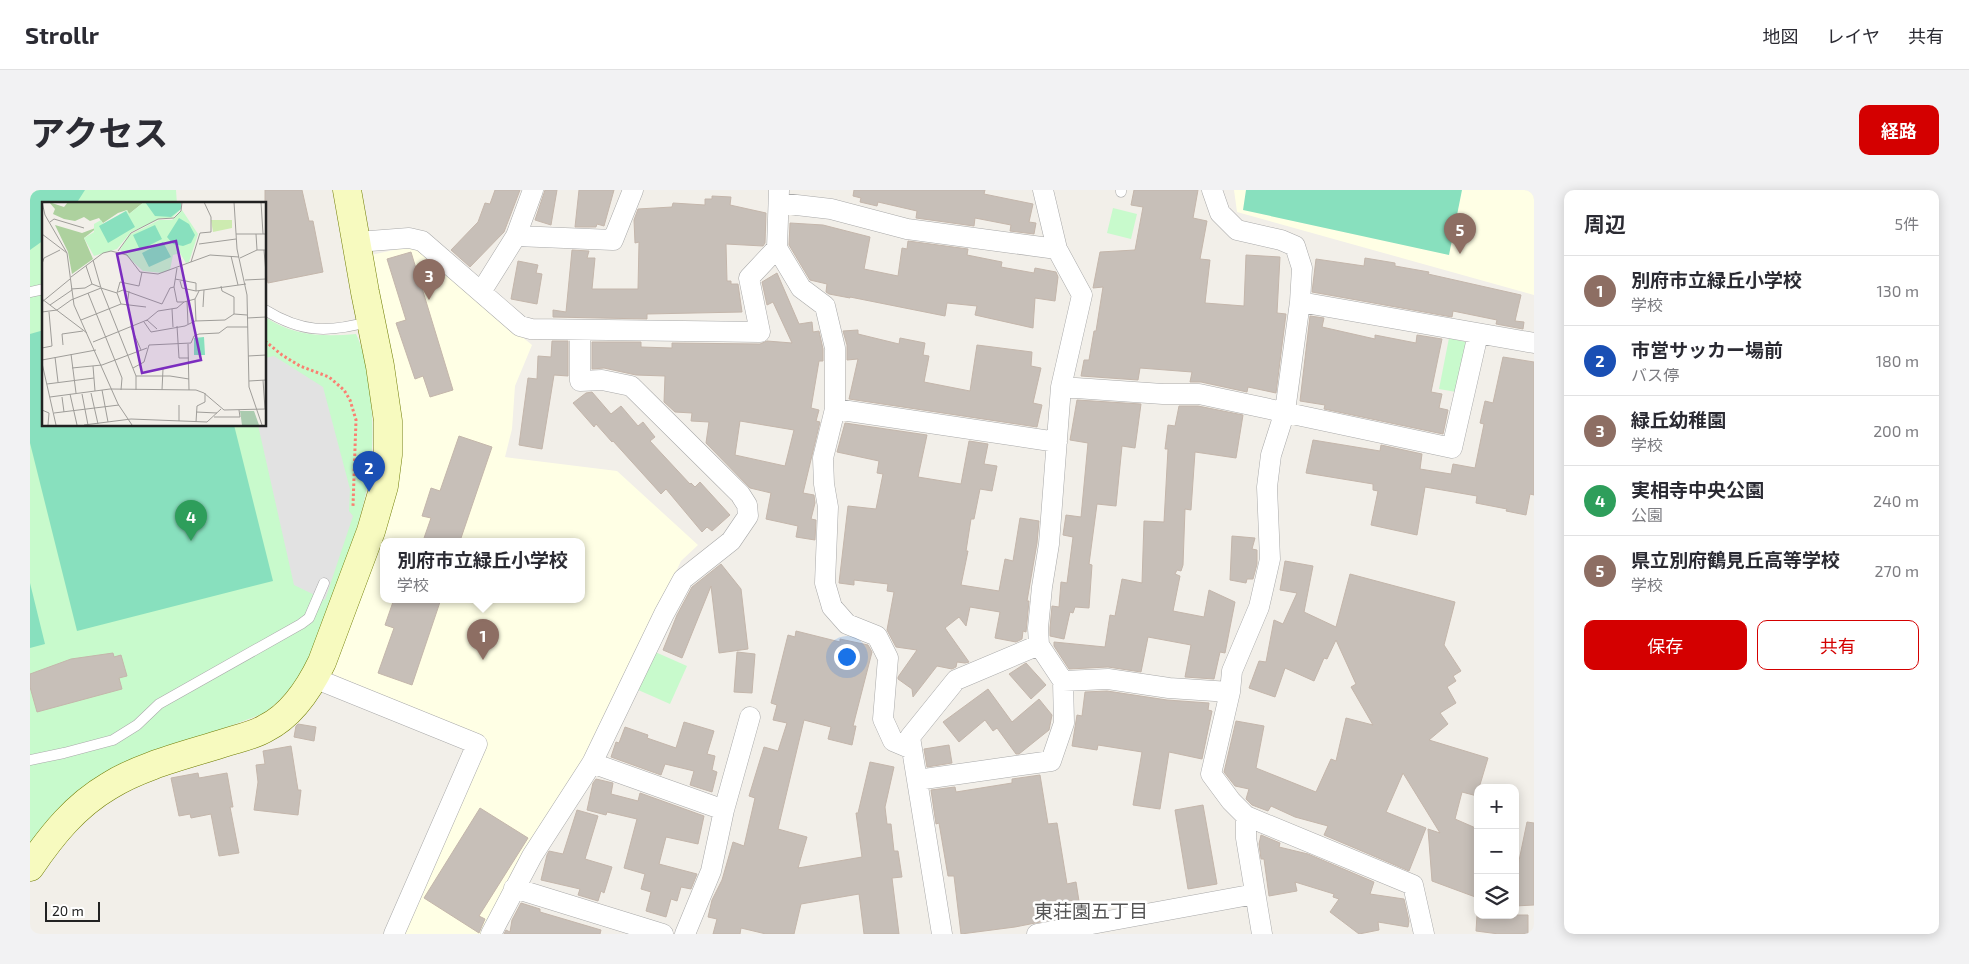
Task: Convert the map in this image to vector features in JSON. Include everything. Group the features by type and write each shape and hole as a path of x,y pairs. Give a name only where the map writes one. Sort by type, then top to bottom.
{"street":[{"path":"30,867 51,837 70,815 108,786 127,776 266,728 288,712 314,678 322,662 371,531 384,486 388,455 388,422 380,366 347,190"},
{"path":"481,292 516,236 534,190"},
{"path":"516,236 613,240 633,190"},
{"path":"917,780 1052,761 1064,723 1063,681 1039,644 1038,628 1049,544 1061,386 1082,295 1057,249 1044,190"},
{"path":"1212,190 1220,213 1237,230 1281,240 1295,246 1302,268 1300,302 1285,411 1271,455 1267,487 1270,559 1259,607 1232,671 1230,692 1211,774 1231,801 1246,816 1412,885 1424,934"},
{"path":"912,749 893,741 883,719 888,658 877,636 847,624 832,607 825,583 828,507 824,484 823,458 835,409 835,348 825,306 801,288 777,248 779,196 907,229 1057,249"},
{"path":"357,242 409,238 422,241 520,326 532,329 580,330 760,332 749,278 777,248"},
{"path":"1300,302 1534,343"},
{"path":"491,934 532,856 592,763 664,614 683,579 731,541 748,516 747,505 740,494 630,386 602,380 580,381 580,330"},
{"path":"1061,386 1163,394 1199,394 1452,448 1478,334"},
{"path":"835,409 1057,442"},
{"path":"942,934 910,738 956,680 1039,644"},
{"path":"314,678 477,744 394,934"},
{"path":"1063,681 1108,680 1169,688 1230,692"},
{"path":"685,934 710,871 724,810 750,717"},
{"path":"592,763 724,810"},
{"path":"1246,816 1246,838 1262,934"},
{"path":"514,888 663,934"},
{"path":"1037,934 1255,894"}],"lane":[{"path":"266,311 292,324 318,330 350,327 371,322"},
{"path":"30,760 113,740 123,734 137,725 159,704 309,618 324,583"}],"path":[{"path":"266,342 300,366 329,377 344,390 350,400 356,420 353,507 356,510"}],"shaded area":[{"path":"1234,190 1534,190 1534,295 1237,212"},
{"path":"412,246 532,345 515,386 512,429 505,457 617,471 698,545 681,561 599,734 481,934 403,934 484,739 326,671 400,461 400,403 371,255"},
{"path":"274,356 323,387 350,489 349,511 353,516 325,600 294,585 258,426 266,426 266,358"}],"green space":[{"path":"30,190 176,190 177,202 42,202 42,426 266,426 266,318 298,332 321,335 356,334 365,362 372,414 371,461 365,499 354,537 312,650 302,670 287,692 262,714 171,748 30,846"},
{"path":"30,190 85,190 77,202 42,202 42,241 30,250"},
{"path":"1246,190 1462,190 1449,255 1243,210"},
{"path":"1113,208 1137,214 1131,239 1107,233"},
{"path":"42,331 42,426 234,426 273,581 77,631 30,443 30,334"},
{"path":"1449,338 1466,342 1471,350 1462,393 1439,389"},
{"path":"30,583 45,644 30,648"},
{"path":"653,651 687,666 670,704 636,689"}],"building":[{"path":"265,190 302,190 309,221 313,221 323,272 268,283 266,273"},
{"path":"495,190 520,190 504,232 470,267 451,250 478,222 485,203 490,204"},
{"path":"545,190 557,190 551,225 535,220"},
{"path":"579,190 614,190 604,226 597,224 596,227 575,227"},
{"path":"854,190 985,190 984,194 1033,204 1029,222 1036,223 1034,234 1010,231 1011,225 975,218 974,226 916,218 917,211 878,202 877,206 860,202 861,198 853,196"},
{"path":"1134,190 1198,190 1193,218 1207,221 1200,259 1210,260 1205,303 1244,306 1246,255 1280,257 1277,313 1286,314 1276,393 1248,387 1247,392 1201,382 1190,382 1192,372 1140,368 1138,380 1081,376 1084,360 1089,360 1103,287 1093,288 1100,252 1135,250 1143,207 1131,205"},
{"path":"712,196 731,197 730,205 766,213 765,243 763,246 726,244 727,281 731,281 731,284 738,284 742,312 647,314 647,319 553,317 553,310 566,312 572,250 589,251 587,258 595,258 592,289 638,289 639,242 635,243 634,220 638,209 672,207 673,203 705,205 705,199 712,199"},
{"path":"790,223 823,225 870,237 864,269 898,276 902,248 907,249 908,241 968,249 967,255 1002,262 1001,267 1034,273 1035,268 1056,272 1058,277 1055,301 1035,298 1033,328 975,315 977,306 947,303 945,316 829,294 826,292 827,284 810,280 789,245"},
{"path":"411,252 453,390 430,397 423,376 415,379 396,323 406,320 387,259"},
{"path":"1365,258 1395,263 1395,266 1429,272 1428,274 1521,295 1515,321 1524,322 1523,329 1496,324 1497,320 1453,311 1452,317 1312,292 1316,259 1364,266"},
{"path":"518,261 538,265 536,273 542,274 537,304 511,299"},
{"path":"777,273 799,324 812,322 813,332 819,331 823,349 823,361 819,361 811,408 819,410 816,421 820,422 803,493 814,495 815,503 811,519 816,520 815,540 796,537 798,526 766,519 771,493 750,488 706,443 709,422 691,421 692,413 675,412 664,402 665,376 636,375 604,368 592,369 592,342 641,342 641,347 672,348 672,343 760,344 767,341 792,343 773,302 767,305 762,282","holes":["740,421 794,430 785,466 735,455"]},
{"path":"1310,316 1324,318 1322,327 1375,339 1375,335 1416,343 1417,335 1442,339 1431,392 1442,394 1439,408 1448,410 1443,434 1324,409 1325,405 1300,401"},
{"path":"858,330 858,334 899,344 900,338 925,343 923,355 929,356 924,382 970,391 977,345 1032,352 1031,366 1041,368 1033,403 1042,405 1037,427 849,399 858,359 847,360 847,345 843,331"},
{"path":"552,341 568,341 568,376 554,375 542,449 519,445 528,378 537,379 538,356 551,357"},
{"path":"1503,357 1534,362 1534,495 1530,494 1526,515 1476,503 1477,496 1425,487 1417,535 1371,525 1378,491 1373,490 1373,484 1306,473 1313,440 1380,451 1381,445 1422,454 1420,469 1451,474 1453,464 1475,468 1484,424 1480,423 1485,401 1493,403"},
{"path":"592,392 611,414 621,406 638,426 643,422 655,437 650,441 690,484 695,487 700,482 730,515 712,531 707,527 702,532 666,489 661,494 613,441 596,424 594,427 573,403 586,393"},
{"path":"1077,400 1141,404 1135,448 1122,446 1116,506 1097,504 1089,564 1092,565 1089,608 1075,607 1073,613 1070,612 1064,639 1050,636 1050,628 1052,606 1059,607 1061,582 1067,583 1073,537 1063,535 1066,515 1081,517 1088,443 1070,440"},
{"path":"1179,406 1198,406 1243,415 1236,458 1195,452 1191,510 1185,509 1183,565 1181,571 1177,570 1175,574 1180,576 1173,611 1204,617 1209,590 1235,602 1225,653 1220,652 1214,679 1185,677 1191,645 1148,637 1141,672 1108,667 1069,669 1054,646 1054,642 1105,647 1110,615 1115,616 1122,579 1142,583 1144,521 1164,522 1168,449 1165,449 1168,425 1175,426"},
{"path":"845,423 927,435 918,477 961,484 969,441 988,444 984,464 997,466 992,491 980,489 974,519 971,519 966,551 968,551 961,585 999,591 1005,559 1013,561 1020,518 1039,521 1027,601 1029,601 1026,632 1023,631 1022,639 1016,642 995,638 1000,612 970,607 966,626 959,617 945,628 969,662 957,662 956,667 952,669 937,666 913,697 912,689 898,679 898,677 917,650 896,647 887,630 894,592 887,591 888,584 854,580 854,585 839,583 848,506 876,509 883,474 877,473 879,461 837,452"},
{"path":"459,436 492,447 461,538 424,538 431,518 422,516 431,488 440,491"},
{"path":"1232,536 1255,538 1252,549 1257,550 1257,564 1253,579 1247,579 1246,583 1230,580"},
{"path":"1285,561 1313,566 1304,612 1336,627 1350,574 1455,602 1444,645 1461,671 1453,676 1456,681 1447,687 1456,703 1440,713 1448,724 1429,740 1488,758 1480,784 1474,784 1474,795 1462,792 1455,819 1474,827 1474,897 1432,881 1428,829 1440,833 1403,773 1386,812 1426,828 1409,871 1324,835 1328,826 1295,817 1271,806 1268,811 1252,805 1246,799 1249,789 1235,786 1224,772 1236,721 1264,726 1256,768 1316,792 1331,759 1336,761 1346,718 1373,725 1351,687 1356,684 1336,640 1327,659 1324,658 1314,681 1285,668 1275,697 1249,688 1259,661 1266,662 1274,620 1283,624 1297,593 1280,590"},
{"path":"721,564 741,589 748,649 719,653 711,586 682,658 663,650 677,615 692,587"},
{"path":"393,603 440,603 412,685 378,673 394,628 385,625"},
{"path":"796,631 840,642 840,639 868,645 872,652 853,726 856,726 852,745 828,739 831,727 804,720 778,829 807,837 798,868 862,857 856,813 858,813 870,762 894,767 885,807 887,824 891,824 894,851 898,851 902,877 892,878 899,934 864,934 859,894 801,904 794,934 766,934 741,928 740,934 713,934 717,919 708,917 712,900 722,880 733,842 744,846 755,798 749,796 764,747 778,751 787,723 773,720 777,705 771,703 788,635 795,637"},
{"path":"737,652 755,654 752,693 734,692"},
{"path":"113,653 114,657 121,655 127,676 119,678 122,689 37,712 30,687 30,674 71,659"},
{"path":"1026,663 1046,685 1031,699 1009,674"},
{"path":"988,689 1012,722 1039,699 1052,715 1049,730 1019,754 1016,754 997,728 993,731 985,720 959,742 943,722"},
{"path":"1107,691 1167,700 1209,703 1208,710 1212,711 1202,759 1169,752 1160,809 1133,805 1142,752 1098,745 1097,750 1072,746 1077,715 1082,716 1085,692"},
{"path":"684,722 714,731 707,754 715,756 712,770 717,772 712,792 690,785 694,771 665,764 661,775 611,757 616,742 619,743 625,727 648,735 647,738 676,748"},
{"path":"298,724 316,727 314,741 294,737"},
{"path":"949,745 952,763 927,767 924,749"},
{"path":"291,746 298,790 301,790 298,815 254,810 258,782 256,765 265,764 263,751"},
{"path":"198,773 199,778 227,773 233,807 230,807 239,853 219,856 211,814 191,818 190,814 179,816 171,778"},
{"path":"1040,775 1048,824 1057,823 1067,884 1076,882 1081,914 1015,927 961,934 954,876 948,876 939,823 936,824 931,790 955,787 956,792 1012,783 1012,779"},
{"path":"596,779 613,783 611,794 638,801 640,793 704,816 698,844 666,837 659,864 697,874 691,889 681,887 677,901 671,899 666,917 646,911 651,892 641,889 645,874 624,868 637,819 607,812 606,815 587,810 593,783"},
{"path":"1203,805 1217,884 1188,889 1175,810"},
{"path":"480,808 528,838 479,916 485,919 479,933 424,898"},
{"path":"577,810 598,816 585,859 612,867 604,893 601,891 598,901 578,895 580,889 541,880 549,851 563,854"},
{"path":"1527,822 1534,823 1534,905 1519,906 1519,861"},
{"path":"1261,835 1280,843 1279,847 1308,854 1374,882 1370,894 1404,899 1409,921 1408,927 1378,922 1379,930 1359,934 1330,912 1339,899 1333,897 1334,894 1295,882 1297,891 1269,896 1264,859 1261,859 1259,844"},
{"path":"521,903 540,909 540,912 601,930 600,934 504,934 506,930 510,932 512,920"},
{"path":"1519,915 1528,915 1528,934 1499,934 1476,931 1477,919 1519,919"}],"place":[{"name":"県立別府鶴見丘高等学校","path":"1460,254"},
{"name":"緑丘幼稚園","path":"429,300"},
{"name":"市営サッカー場前","path":"369,492"},
{"name":"実相寺中央公園","path":"191,541"},
{"name":"別府市立緑丘小学校","path":"483,660"}],"district":[{"name":"東荘園五丁目","path":"1091,910"}]}
